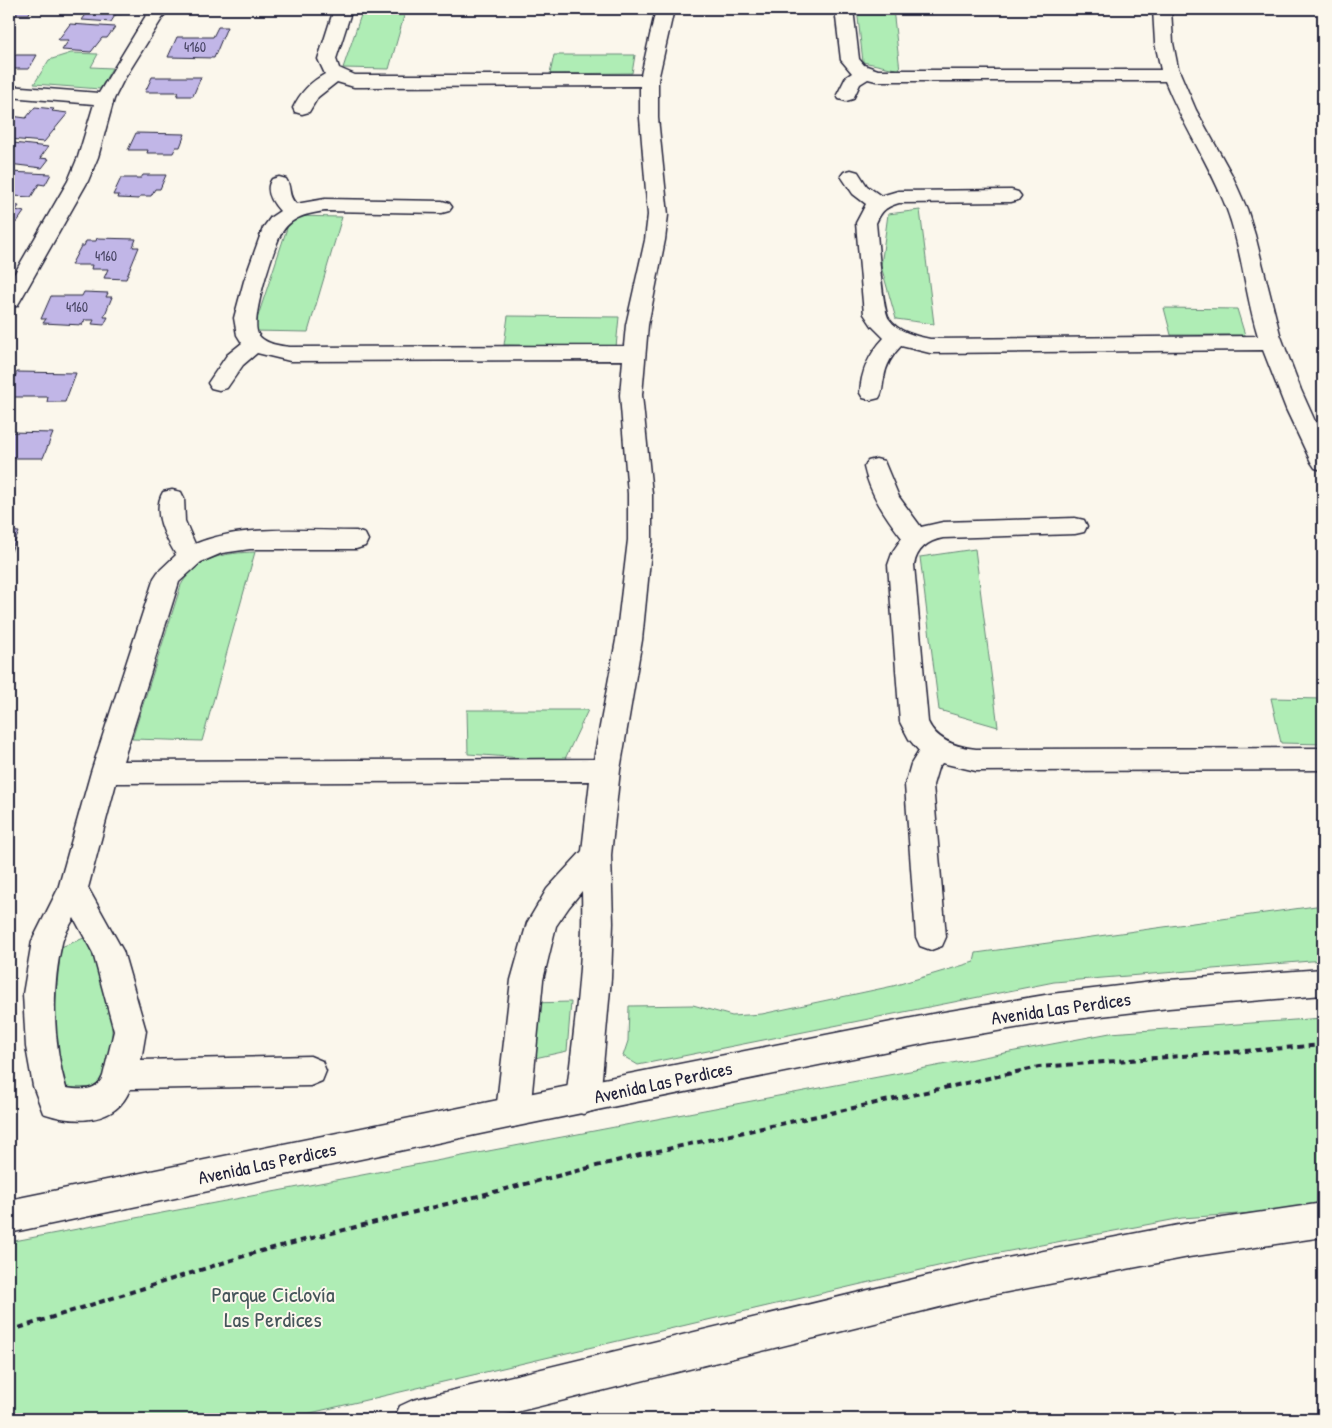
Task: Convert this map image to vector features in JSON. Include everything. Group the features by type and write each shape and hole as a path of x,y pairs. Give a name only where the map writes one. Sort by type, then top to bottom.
{"street":[{"path":"9,301 78,181 88,157 105,99 122,67 159,9"},
{"path":"343,9 327,59 330,70 336,75 354,81 649,80"},
{"path":"584,1099 598,923 596,855 606,770 628,640 640,540 640,494 631,395 634,353 642,296 655,240 658,216 649,118 649,80 665,9"},
{"path":"844,9 850,60 858,69 865,73 887,77 1171,75"},
{"path":"1162,9 1171,75 1188,113 1233,197 1250,251 1262,314 1271,343 1288,389 1323,462"},
{"path":"846,95 852,81 865,73"},
{"path":"302,108 306,99 314,90 336,75"},
{"path":"9,91 105,99"},
{"path":"851,176 860,190 878,203"},
{"path":"279,183 280,199 292,212"},
{"path":"1011,196 913,196 893,198 878,203 872,209 866,224 875,314 883,326 897,337 918,344 946,346 1271,343"},
{"path":"442,207 325,205 292,212 278,220 271,229 247,309 244,327 247,336 254,344 264,349 290,354 634,353"},
{"path":"871,393 871,380 880,356 897,337"},
{"path":"219,383 235,360 254,344"},
{"path":"876,467 882,490 891,507 917,539"},
{"path":"172,498 171,514 174,529 180,543 190,556"},
{"path":"1075,526 943,530 932,532 917,539 907,547 902,556 901,565 914,722 918,732 936,750 962,759 976,760 1323,759"},
{"path":"73,889 108,951 130,1031 113,1092 97,1104 55,1102 49,1086 42,1047 38,994 47,941 73,889 105,772 167,578 177,566 190,556 203,549 232,541 356,540"},
{"path":"930,937 919,785 926,764 936,750"},
{"path":"105,772 606,770"},
{"path":"514,1112 527,980 542,923 558,898 596,855"},
{"name":"Avenida Las Perdices","path":"9,1217 514,1112 923,1030 1041,1010 1169,994 1323,982"},
{"path":"119,1076 310,1071"},
{"path":"413,1419 976,1281 1189,1240 1323,1220"}],"path":[{"path":"9,1331 256,1252 640,1155 1020,1071 1039,1067 1323,1045"}],"green space":[{"path":"363,9 406,9 389,69 343,68"},
{"path":"857,9 893,9 900,70 863,62"},
{"path":"71,53 98,54 91,67 112,68 100,89 34,84 49,60"},
{"path":"554,55 635,55 632,73 550,74"},
{"path":"920,210 934,324 896,319 881,266 888,214"},
{"path":"291,216 342,217 308,332 253,331"},
{"path":"1164,308 1237,309 1245,335 1171,335"},
{"path":"508,316 619,317 616,347 504,345"},
{"path":"975,549 998,727 939,710 920,557"},
{"path":"255,552 202,741 132,739 181,585 195,568 204,562 223,555"},
{"path":"1271,698 1323,699 1323,744 1281,743"},
{"path":"467,710 588,710 564,761 468,754"},
{"path":"1323,905 1323,960 1054,982 638,1065 623,1056 628,1041 629,1006 693,1005 732,1016 762,1014 893,986 974,962 976,953"},
{"path":"84,938 112,992 112,1073 90,1088 67,1088 57,1061 54,1011 61,947"},
{"path":"571,1002 567,1051 535,1058 528,1003"},
{"name":"Parque Ciclovía Las Perdices","path":"1323,1018 1323,1208 1182,1218 968,1259 285,1419 9,1419 9,1242 1110,1033"}],"building":[{"path":"12,9 46,9 45,11 30,11 29,14 9,14"},
{"path":"90,9 126,9 122,14 116,14 111,22 82,20"},
{"path":"70,24 115,27 107,38 102,38 91,52 62,50 69,40 58,40"},
{"path":"218,27 227,27 214,58 168,57 177,37 213,37"},
{"path":"9,55 37,55 29,69 12,69 9,72"},
{"path":"152,77 201,77 193,96 177,96 179,92 145,92"},
{"path":"35,107 68,113 44,142 9,139 9,118 11,116 26,118"},
{"path":"136,133 185,134 180,147 176,147 173,153 147,153 148,150 128,150"},
{"path":"13,143 48,147 40,158 49,159 42,168 9,164 12,157 9,156 9,148"},
{"path":"9,172 51,174 45,185 39,184 31,197 13,196 9,199"},
{"path":"143,175 166,175 160,189 155,189 151,196 140,196 139,199 118,198 119,195 113,195 121,178 141,178"},
{"path":"9,205 19,206 16,210 24,212 17,222 9,223"},
{"path":"97,238 136,239 133,247 139,247 126,279 104,278 108,269 91,269 92,265 71,265 81,246 84,246 86,241 96,241"},
{"path":"84,292 108,293 106,297 112,297 104,317 108,317 104,325 92,324 94,320 85,320 82,325 43,323 46,319 41,319 51,296 82,296"},
{"path":"17,372 76,373 65,402 47,402 48,397 9,397 9,391"},
{"path":"9,432 53,433 43,458 9,458"},
{"path":"9,531 19,532 9,556"}]}
